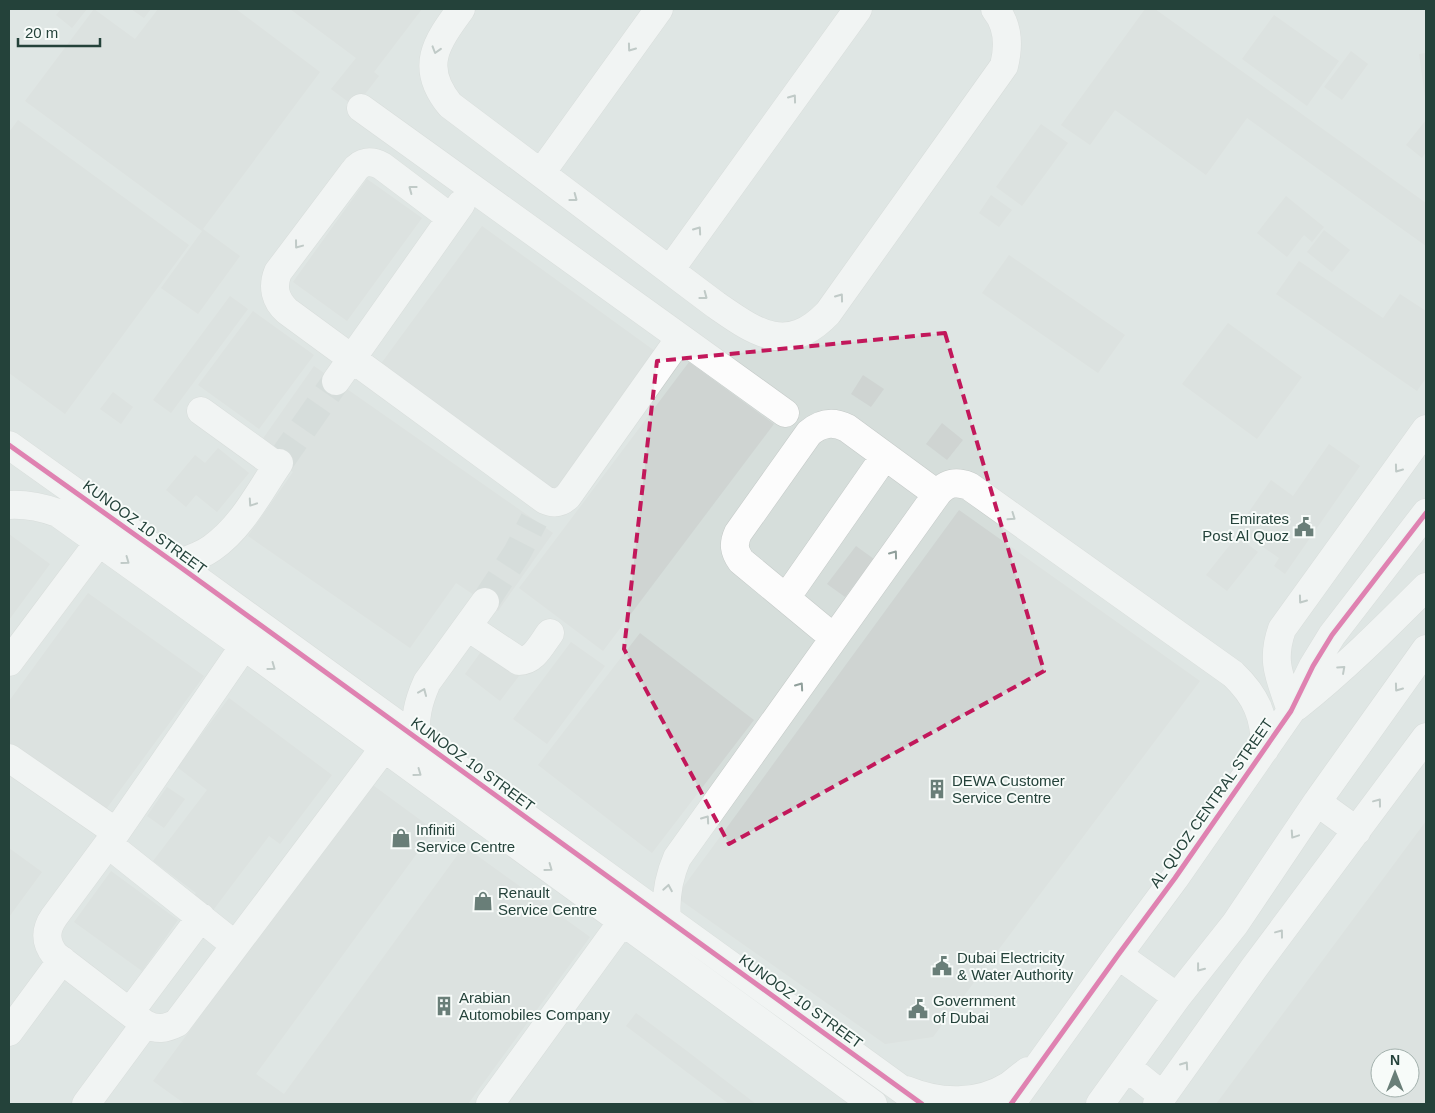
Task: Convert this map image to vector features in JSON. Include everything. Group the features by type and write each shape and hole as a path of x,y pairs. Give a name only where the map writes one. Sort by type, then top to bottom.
{"street":[{"path":"461,9 443,34 434,58 435,77 442,95 450,105 716,305 748,327 772,336 784,336 808,329 828,313 1004,66 1008,40 1005,26 995,9"},
{"path":"541,173 659,9"},
{"path":"670,270 858,9"},
{"path":"361,108 785,413"},
{"path":"451,218 382,166 370,162 364,163 354,170 278,272 274,286 275,293 282,306 540,510 563,501 568,496 680,338"},
{"path":"336,381 472,188"},
{"path":"176,564 194,558 211,549 235,528 278,464 201,411"},
{"path":"834,638 741,561 734,547 738,533 809,433 823,424 840,424 937,494"},
{"path":"1291,711 1278,674 1276,658 1277,643 1282,629 1426,429"},
{"name":"KUNOOZ 10 STREET","path":"9,445 922,1104"},
{"path":"786,598 884,456"},
{"path":"667,919 667,888 677,858 937,494 942,488 955,483 969,486 1232,674 1251,695 1258,708 1264,728 1265,749"},
{"path":"9,505 24,504 58,513 100,542 873,1104"},
{"name":"AL QUOZ CENTRAL STREET","path":"1011,1104 1175,878 1265,749 1291,711 1313,666 1332,635 1426,513"},
{"path":"9,662 100,542"},
{"name":"AL QUOZ CENTRAL STREET","path":"1291,711 1327,683 1426,587"},
{"path":"417,740 415,728 417,712 428,682 485,602"},
{"path":"468,627 518,661 525,661 531,658 550,633"},
{"path":"244,646 112,838 49,924 47,932 50,948 55,955 138,1018 152,1028 161,1028 177,1022 384,748"},
{"path":"1100,1104 1177,997 1235,924 1316,802 1426,649"},
{"path":"1127,1067 1160,1100 1254,968 1426,737"},
{"path":"9,758 112,838 201,917 235,944"},
{"path":"1316,802 1357,831"},
{"path":"86,1104 201,917"},
{"path":"490,1104 622,922"},
{"path":"1118,955 1177,997"},
{"path":"9,1032 62,960"},
{"path":"900,1088 922,1097 945,1101 969,1100 989,1095 1009,1085 1042,1062"}],"highlighted area":[{"path":"945,333 1044,671 729,844 624,649 657,361"}],"shaded area":[{"path":"9,9 1426,9 1426,1104 9,1104"}],"building":[{"path":"61,9 87,9 72,28 56,15"},
{"path":"94,9 135,39 158,9 236,9 320,72 203,229 240,256 198,314 161,288 202,231 25,101"},
{"path":"131,9 151,9 144,18"},
{"path":"290,9 422,9 374,72 379,76 355,107 331,89 356,58"},
{"path":"1145,9 1155,9 1426,203 1426,246 1247,118 1206,175 1115,110 1090,145 1061,125"},
{"path":"1274,15 1339,61 1307,106 1242,59"},
{"path":"1351,51 1368,64 1342,100 1324,87"},
{"path":"1426,53 1426,97 1425,97 1419,54"},
{"path":"18,120 189,245 65,414 9,373 9,132"},
{"path":"1426,120 1426,152 1422,158 1406,145"},
{"path":"1041,124 1068,143 1022,206 996,187"},
{"path":"367,179 422,218 347,321 293,282"},
{"path":"991,195 1012,210 999,227 979,213"},
{"path":"1286,196 1324,227 1312,242 1304,235 1287,257 1257,233"},
{"path":"482,226 659,354 557,494 380,365"},
{"path":"1324,230 1350,250 1332,272 1307,252"},
{"path":"1009,255 1125,335 1098,373 982,293"},
{"path":"1299,261 1383,318 1400,294 1426,311 1426,378 1417,391 1276,294"},
{"path":"230,296 248,309 171,413 153,400"},
{"path":"253,311 314,355 259,429 198,385"},
{"path":"1228,323 1302,377 1257,439 1182,384"},
{"path":"689,362 774,424 603,651 519,588"},
{"path":"314,366 553,533 498,611 456,583 410,648 248,536 293,472 257,447"},
{"path":"863,375 884,389 871,407 851,394"},
{"path":"113,392 133,407 121,424 100,409"},
{"path":"942,423 963,440 947,460 926,444"},
{"path":"1329,444 1360,466 1285,574 1274,566 1279,558 1237,529 1271,480 1293,496"},
{"path":"218,448 249,473 217,512 196,495 186,507 166,490 195,455 205,463"},
{"name":"DEWA Customer Service Centre","path":"959,510 1200,681 933,1037 885,1044 676,897"},
{"path":"9,534 50,564 9,620"},
{"path":"1237,536 1258,552 1227,591 1206,575"},
{"path":"856,546 874,559 845,597 827,584"},
{"path":"88,593 204,676 104,812 9,743 9,701"},
{"path":"640,633 754,720 652,853 538,765"},
{"path":"571,642 605,666 547,744 513,719"},
{"path":"483,649 519,676 500,701 465,674"},
{"path":"229,698 332,775 280,844 269,836 208,917 189,903 196,893 153,861 207,790 177,767"},
{"name":"Arabian Automobiles Company","path":"370,783 434,830 256,1074 284,1094 464,846 590,937 468,1104 185,1104 153,1081"},
{"path":"167,787 185,799 164,828 147,816"},
{"path":"1426,821 1426,1104 1216,1104"},
{"path":"9,848 42,872 9,917"},
{"path":"111,871 178,920 142,971 74,922"},
{"path":"636,1013 756,1104 729,1104 626,1026"}],"tunnel":[{"path":"279,463 336,381"},
{"path":"485,602 517,553 534,520"}],"cycle path":[{"path":"9,445 922,1104"},
{"path":"1011,1104 1175,878 1291,711 1313,666 1332,635 1426,513"}],"place":[{"name":"Emirates Post Al Quoz","path":"1304,527"},
{"name":"DEWA Customer Service Centre","path":"937,789"},
{"name":"Infiniti Service Centre","path":"401,838"},
{"name":"Renault Service Centre","path":"483,901"},
{"name":"Dubai Electricity & Water Authority","path":"942,966"},
{"name":"Arabian Automobiles Company","path":"444,1006"},
{"name":"Government of Dubai","path":"918,1009"}]}
